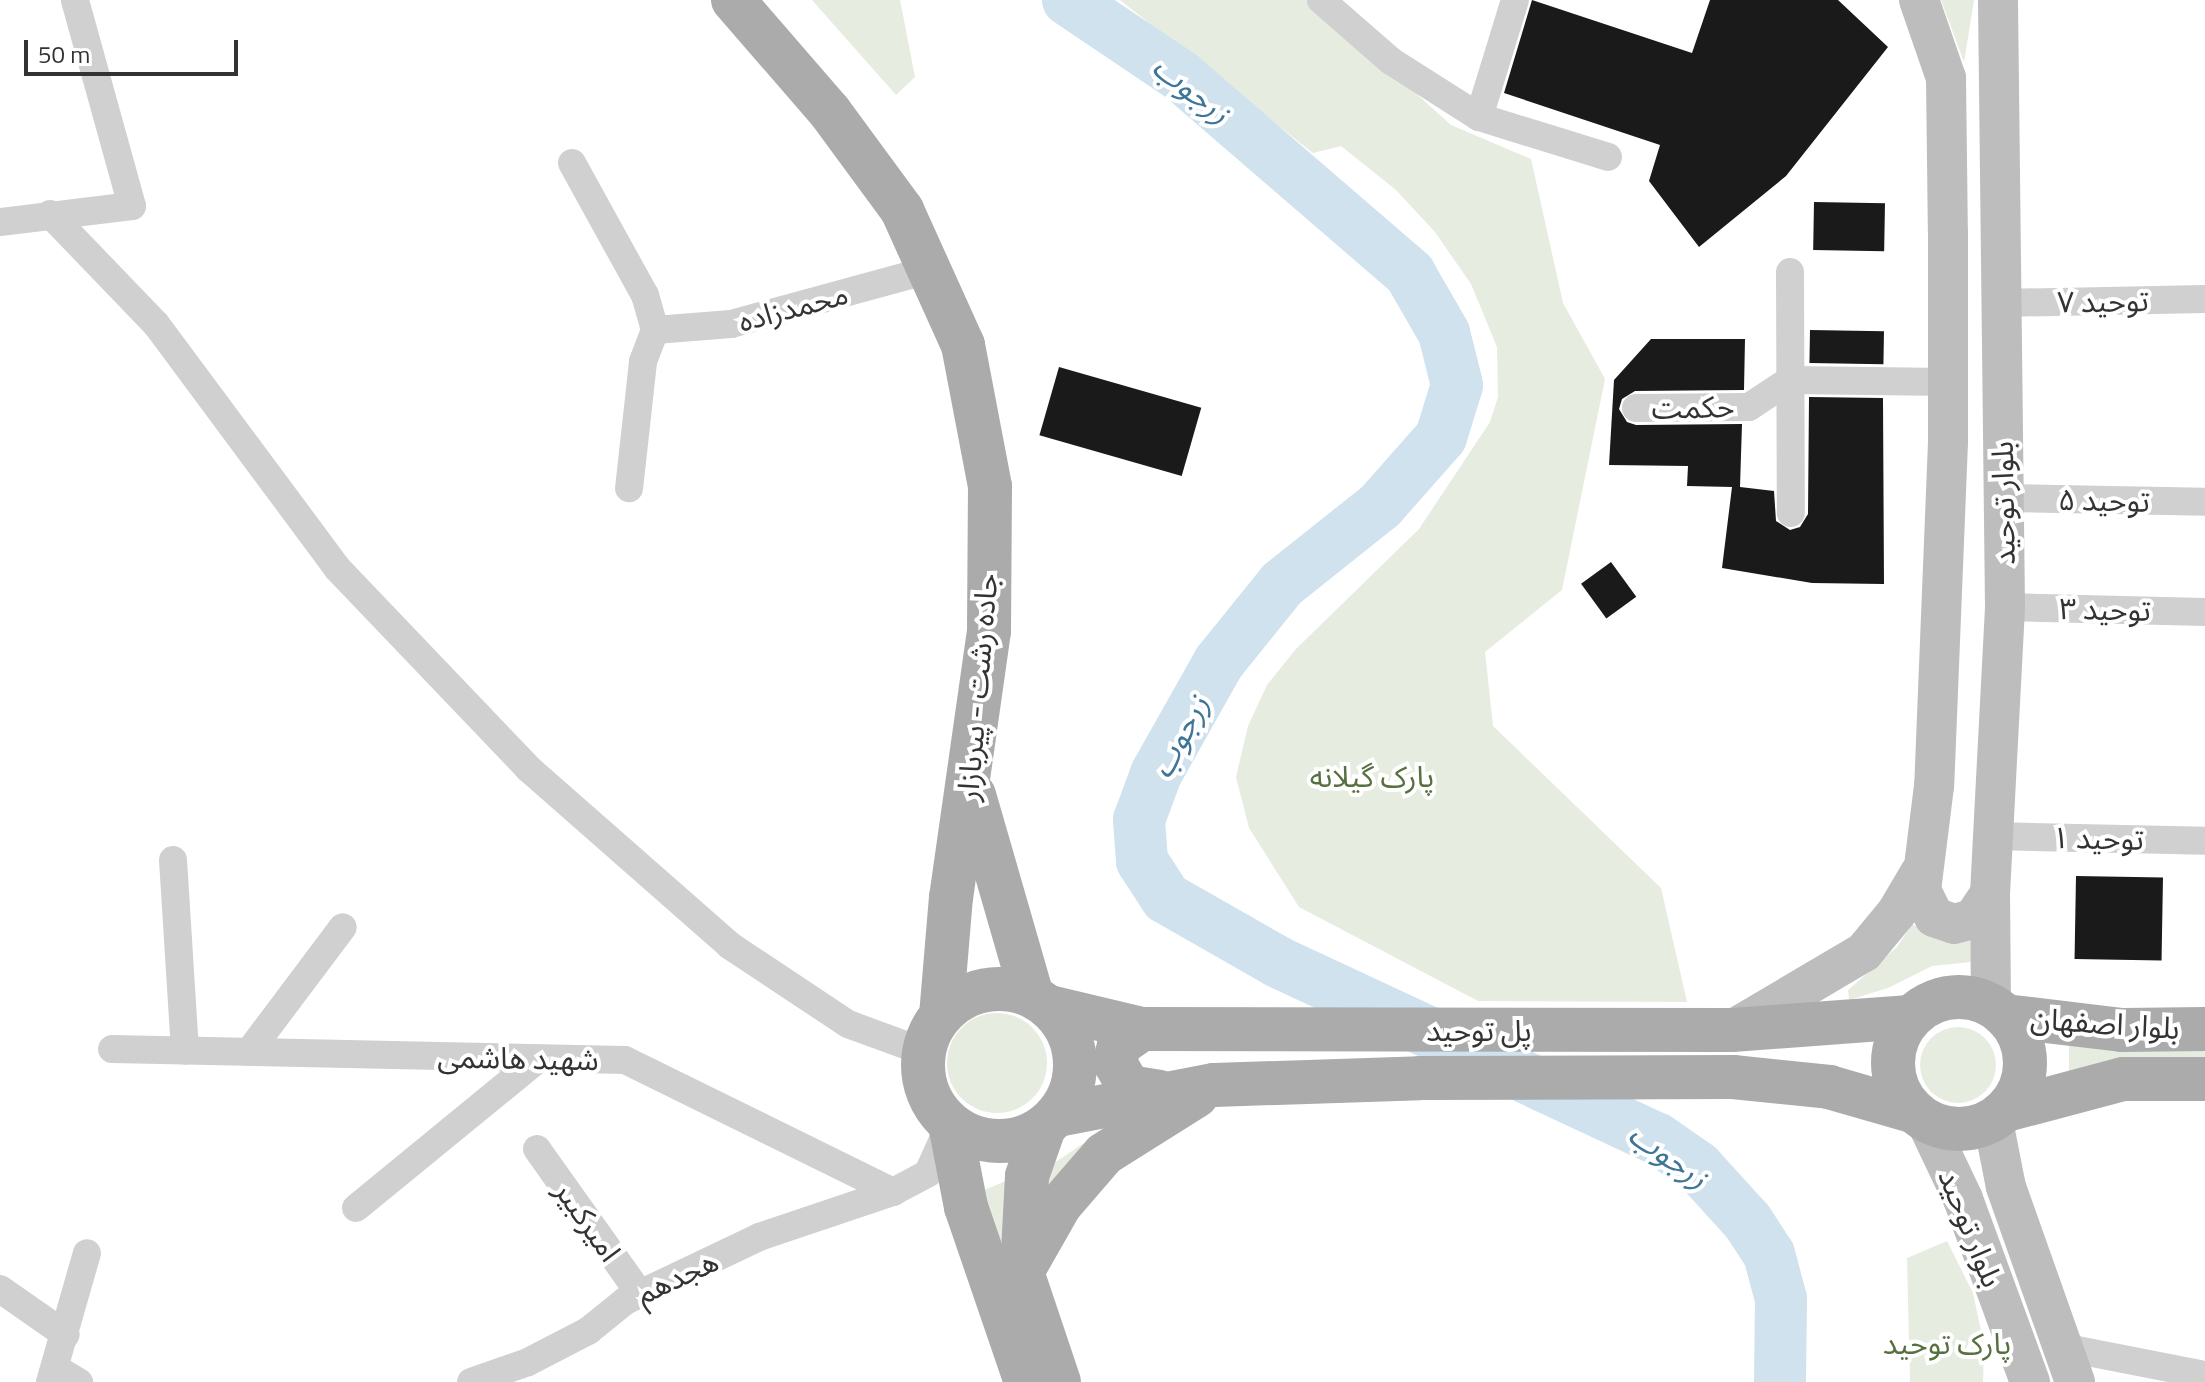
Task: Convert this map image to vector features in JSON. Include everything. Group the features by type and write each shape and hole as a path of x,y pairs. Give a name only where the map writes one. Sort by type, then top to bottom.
{"main road":[{"name":"جاده رشت - پیربازار","path":"733,0 830,112 893,198 963,345 990,486 989,631 932,1034"},
{"name":"بلوار توحید","path":"1998,0 2005,607 1990,894 1998,1011"},
{"name":"بلوار توحید","path":"1920,882 1934,786 1948,382 1946,78 1921,4"},
{"path":"970,782 1040,1002"},
{"path":"1920,882 1934,917 1954,924 1973,919 1990,894"},
{"path":"1732,1030 1864,952 1920,882"},
{"path":"1051,1121 996,1141 967,1135 950,1124 927,1091 932,1034 973,993 1013,990 1040,1002 1062,1021 1076,1059 1069,1098 1051,1121 1027,1176 1022,1272 1059,1382"},
{"path":"1949,998 1998,1011 2016,1029 2025,1063 2017,1096 2000,1115 1960,1130 1919,1116 1901,1097 1892,1064 1900,1031 1911,1017 1949,998"},
{"name":"پل توحید","path":"1040,1002 1142,1029 1732,1030 1911,1017"},
{"name":"بلوار اصفهان","path":"1998,1011 2122,1030 2205,1029"},
{"path":"1142,1029 1119,1045 1115,1063 1129,1087 1159,1092"},
{"name":"پل توحید","path":"1051,1121 1159,1092 1214,1085 1420,1078 1733,1077 1829,1087 1919,1116"},
{"name":"بلوار اصفهان","path":"2000,1115 2123,1079 2205,1079"},
{"path":"1022,1272 1060,1205 1104,1154 1214,1085"},
{"name":"بلوار توحید","path":"2000,1115 2006,1187 2069,1364"},
{"name":"بلوار توحید","path":"1919,1116 1963,1199 2030,1382"},
{"path":"950,1124 966,1207 1026,1382"},
{"path":"1963,1199 1967,1185 1979,1176 1995,1176 2006,1187"}],"street":[{"path":"0,222 132,206 75,0"},
{"path":"1321,0 1391,61 1479,117 1608,157"},
{"path":"1479,117 1515,0"},
{"path":"572,163 645,295 655,330 643,362 629,488"},
{"path":"50,214 156,324 337,568 529,769 729,945 848,1024 932,1034"},
{"name":"محمدزاده","path":"655,330 731,324 929,270"},
{"path":"1790,272 1791,513"},
{"name":"توحید ۷","path":"2000,303 2205,299"},
{"path":"1790,380 1948,382"},
{"name":"حکمت","path":"1636,408 1749,407 1790,380"},
{"name":"توحید ۵","path":"2004,498 2205,502"},
{"name":"توحید ۳","path":"2005,607 2205,612"},
{"name":"توحید ۱","path":"1992,836 2205,841"},
{"path":"173,860 185,1051"},
{"path":"249,1052 343,927"},
{"name":"شهید هاشمی","path":"112,1049 625,1060 893,1192"},
{"path":"356,1208 538,1059"},
{"name":"هجدهم","path":"471,1382 508,1376 588,1331 640,1294 759,1237 893,1192 928,1173 950,1124"},
{"name":"امیرکبیر","path":"537,1149 640,1294"},
{"path":"62,1378 66,1335 87,1253"},
{"path":"0,1289 66,1335"},
{"path":"2069,1364 2205,1375"}],"green space":[{"path":"812,0 900,0 915,77 896,95"},
{"name":"پارک گیلانه","path":"1120,0 1312,0 1451,125 1531,159 1563,303 1605,379 1562,590 1485,652 1493,726 1661,888 1687,1002 1478,1001 1299,907 1249,828 1236,777 1248,726 1267,685 1296,649 1419,529 1490,422 1498,397 1497,347 1471,284 1435,232 1396,190 1341,146 1313,153"},
{"path":"1941,0 1974,0 1964,62"},
{"path":"1912,924 1926,933 1970,938 1971,962 1932,966 1888,988 1849,1000 1848,990 1897,947"},
{"path":"997,1013 1025,1021 1039,1035 1047,1063 1039,1091 1025,1105 997,1113 969,1105 955,1091 947,1063 955,1035 969,1021"},
{"path":"1958,1027 1973,1030 1985,1038 1993,1050 1996,1065 1993,1080 1985,1092 1973,1100 1958,1103 1943,1100 1931,1092 1923,1080 1920,1065 1923,1050 1931,1038 1943,1030"},
{"path":"2069,1038 2205,1038 2205,1075 2069,1075"},
{"path":"1090,1139 1034,1209 1051,1165"},
{"path":"1013,1178 1004,1287 982,1191"},
{"name":"پارک توحید","path":"1947,1241 1973,1293 1984,1345 1983,1382 1910,1382 1907,1258"}],"building":[{"path":"1532,0 1692,53 1710,0 1838,0 1888,47 1786,176 1699,247 1649,181 1660,145 1504,93"},
{"path":"1814,202 1885,203 1884,251 1813,250"},
{"path":"1810,330 1884,331 1883,364 1809,363"},
{"path":"1651,339 1745,339 1744,390 1635,391 1622,399 1619,409 1627,422 1636,425 1742,424 1740,487 1774,491 1776,521 1790,530 1800,527 1808,514 1809,397 1883,398 1884,584 1812,583 1722,568 1732,487 1687,486 1688,466 1609,465 1614,380"},
{"path":"1059,367 1201,408 1182,476 1039,435"},
{"path":"1611,562 1636,597 1606,619 1581,584"},
{"path":"2076,876 2163,878 2162,961 2075,959"}],"waterway":[{"name":"زرجوب","path":"1068,0 1181,76 1410,274 1444,333 1457,385 1441,437 1380,506 1282,584 1219,662 1156,774 1139,820 1142,861 1166,898 1278,962 1658,1139 1698,1167 1748,1222 1769,1254 1781,1299 1780,1382"}]}
